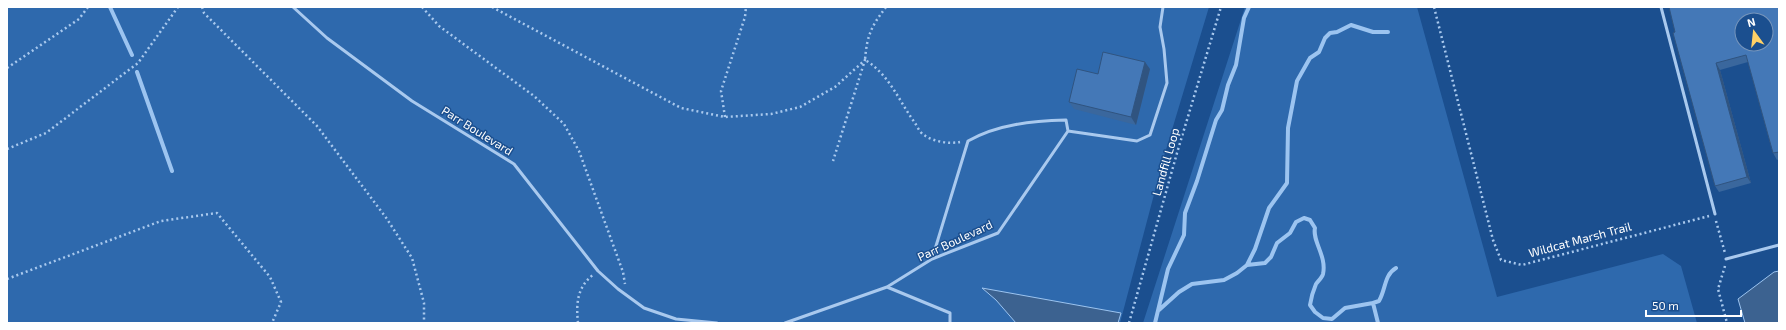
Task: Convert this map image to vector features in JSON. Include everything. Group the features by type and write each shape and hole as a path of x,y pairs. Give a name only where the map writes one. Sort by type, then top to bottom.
{"lane":[{"name":"Parr Boulevard","path":"293,7 327,38 412,101 514,164 598,271 626,295 644,308 676,319 715,323"},
{"path":"932,258 968,141 981,134 1030,121 1066,120 1068,131 1137,141 1150,135 1167,83 1164,49 1160,27 1164,7"},
{"path":"1661,7 1715,214"},
{"name":"Parr Boulevard","path":"785,323 887,287 932,258 998,233 1068,131"},
{"path":"1726,259 1779,245"},
{"path":"887,287 950,313 950,323"}],"path":[{"path":"7,68 79,19 88,7"},
{"path":"7,149 46,133 138,63 178,7"},
{"path":"202,7 204,13 317,126 387,219 412,258 424,303 424,323"},
{"path":"422,7 440,26 534,96 564,124 579,151 623,272 626,295"},
{"path":"492,7 681,108 724,117 771,114 800,107 835,87 865,60"},
{"path":"724,117 721,91 745,17 746,7"},
{"path":"833,161 865,60 866,41 873,25 886,7"},
{"name":"Landfill Loop","path":"1129,323 1177,153 1222,7"},
{"name":"Wildcat Marsh Trail","path":"1434,7 1493,240 1501,260 1522,265 1715,214"},
{"path":"865,60 873,65 892,85 906,110 924,135 947,144 968,141"},
{"path":"7,278 161,220 217,213 270,277 281,302 272,323"},
{"path":"1715,214 1726,259 1718,289 1727,323"},
{"path":"578,323 578,292 587,279 598,271"}],"shaded area":[{"path":"7,7 1209,7 1165,153 1120,323 7,323"},
{"path":"1245,7 1417,7 1497,297 1663,254 1681,266 1697,323 1143,323"},
{"path":"1779,271 1779,323 1745,323 1738,299 1774,272"},
{"path":"982,288 1121,313 1118,323 1016,323 996,300"}],"building":[{"path":"1669,7 1779,7 1779,152 1773,153 1746,55 1716,63 1747,177 1715,186 1673,33 1675,32"},
{"path":"1103,52 1145,62 1131,117 1069,102 1077,69 1098,74"}],"waterway":[{"path":"110,7 132,55"},
{"path":"1155,323 1168,269 1184,235 1185,213 1197,181 1216,120 1222,110 1228,85 1236,65 1244,18 1249,7"},
{"path":"1159,310 1179,292 1192,284 1224,280 1237,273 1247,265 1255,249 1269,208 1287,183 1288,128 1297,81 1310,58 1319,52 1325,38 1330,33 1337,32 1351,25 1373,32 1388,32"},
{"path":"137,72 172,171"},
{"path":"1247,265 1265,263 1271,257 1277,243 1290,233 1296,222 1304,218 1310,220 1315,228 1316,238 1324,267 1321,278 1314,289 1310,305 1315,312 1323,318 1332,319 1345,308 1373,303 1378,323"},
{"path":"1373,303 1379,301 1389,274 1396,268"}]}
